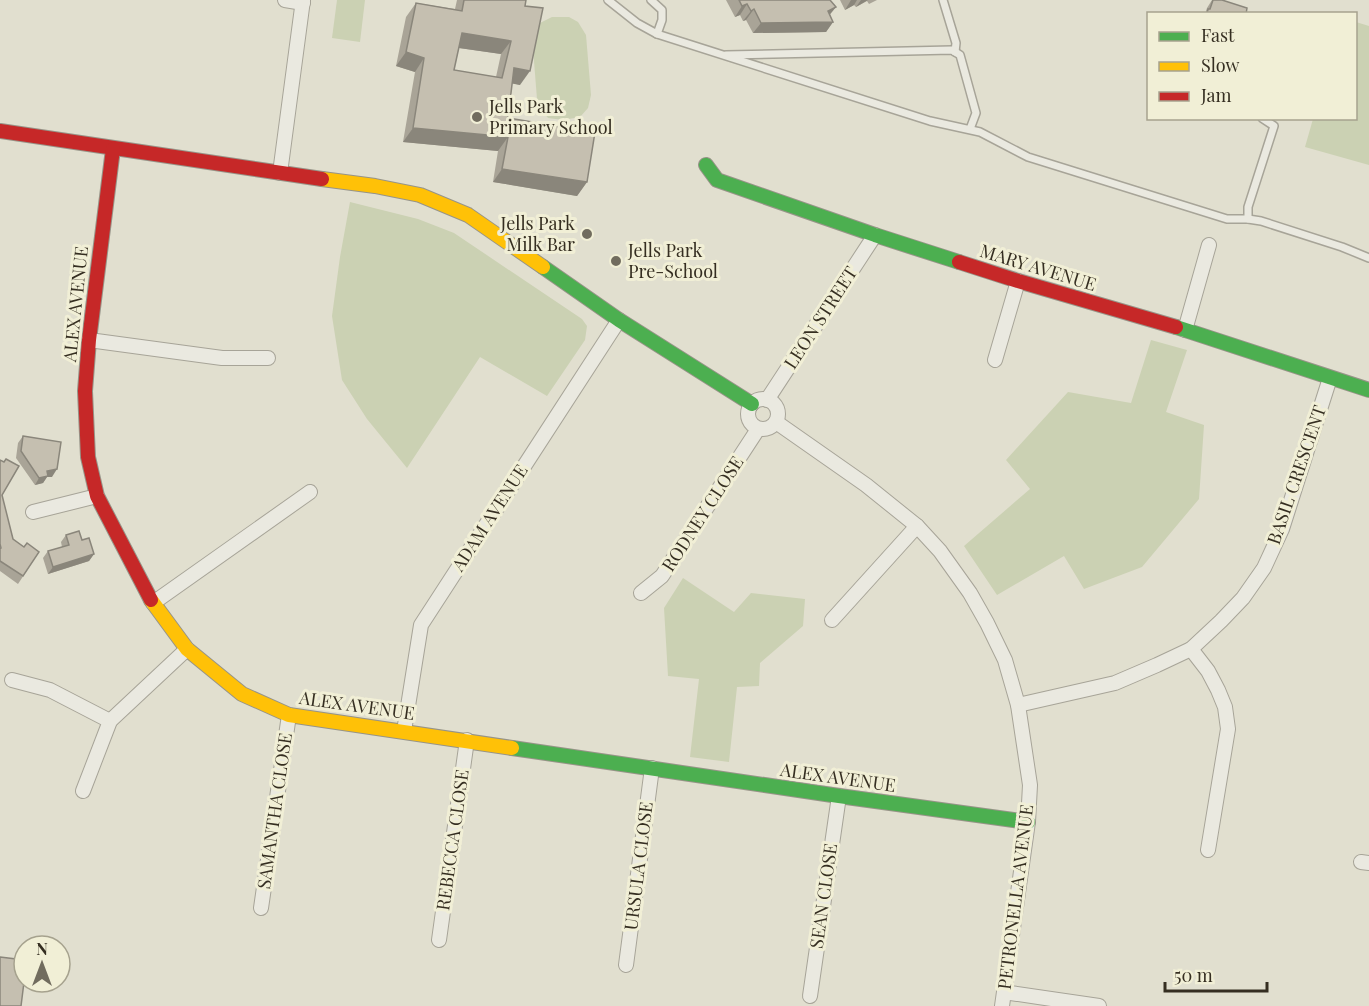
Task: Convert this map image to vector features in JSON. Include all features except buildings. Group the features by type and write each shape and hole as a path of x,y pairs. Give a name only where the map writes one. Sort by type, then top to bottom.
{"street":[{"path":"280,173 303,1 285,0"},
{"path":"0,131 375,186 420,195 468,215 619,320 752,404"},
{"name":"ALEX AVENUE","path":"113,149 89,340 85,391 88,457 97,496 153,603 187,649 242,694 289,715 1028,822"},
{"name":"MARY AVENUE","path":"706,165 717,180 875,235 1018,281 1185,330 1369,390"},
{"name":"LEON STREET","path":"767,400 875,235"},
{"path":"1185,330 1209,245"},
{"path":"995,360 1018,281"},
{"name":"ADAM AVENUE","path":"404,731 420,625 619,320"},
{"path":"89,340 222,358 268,358"},
{"name":"BASIL CRESCENT","path":"1018,705 1115,683 1191,649 1243,598 1264,568 1282,529 1330,378"},
{"path":"762,399 775,405 776,422 771,427 759,429 750,422 748,417 752,404 762,399"},
{"name":"PETRONELLA AVENUE","path":"776,422 866,485 917,526 940,551 970,593 1005,660 1018,705 1030,784 1028,822 1003,999"},
{"name":"RODNEY CLOSE","path":"641,593 662,576 759,429"},
{"path":"153,603 310,492"},
{"path":"33,512 97,496"},
{"path":"831,620 917,526"},
{"path":"83,791 110,722 187,649"},
{"path":"1191,649 1208,671 1218,690 1225,707 1228,729 1208,850"},
{"path":"12,680 50,690 110,722"},
{"name":"SAMANTHA CLOSE","path":"261,908 289,715"},
{"name":"REBECCA CLOSE","path":"439,940 466,740"},
{"name":"URSULA CLOSE","path":"626,964 652,768"},
{"name":"SEAN CLOSE","path":"810,996 839,796"},
{"path":"1003,999 1099,1006"}],"lane":[{"path":"608,0 657,34 930,121 980,132 1028,157 1227,219 1261,221 1369,258"},
{"path":"651,0 662,10 662,20 657,34"},
{"path":"943,0 956,43 955,52"},
{"path":"720,55 952,50 960,55 976,114 970,129"},
{"path":"1248,219 1248,207 1274,126 1265,120"}],"green space":[{"path":"337,0 365,0 360,42 332,38"},
{"path":"552,17 569,17 578,22 586,35 591,95 588,108 580,117 563,120 548,118 537,99 532,36 538,24"},
{"path":"1357,22 1369,26 1369,165 1305,147 1313,120 1357,120"},
{"path":"350,202 418,219 454,233 582,319 587,326 585,340 547,396 480,357 407,468 367,419 342,380 332,316"},
{"path":"1151,340 1187,350 1166,412 1204,425 1199,499 1142,567 1084,589 1064,556 997,595 964,546 1030,489 1006,460 1068,392 1131,403"},
{"path":"683,578 734,612 751,593 805,599 803,626 760,663 759,686 737,687 729,762 690,757 699,679 668,676 664,608"}],"traffic: fast":[{"path":"706,165 717,180 959,262"},
{"path":"543,267 619,320 752,404"},
{"path":"1176,327 1369,390"},
{"path":"512,748 1028,822"}],"traffic: slow":[{"path":"322,179 420,195 468,215 543,267"},
{"path":"151,600 187,649 242,694 289,715 512,748"}],"traffic: jam":[{"path":"0,131 322,179"},
{"path":"113,149 89,340 85,391 88,457 97,496 151,600"},
{"path":"959,262 1176,327"}],"place":[{"name":"Jells Park Primary School","path":"477,117"},
{"name":"Jells Park Milk Bar","path":"587,234"},
{"name":"Jells Park Pre-School","path":"616,261"}]}
